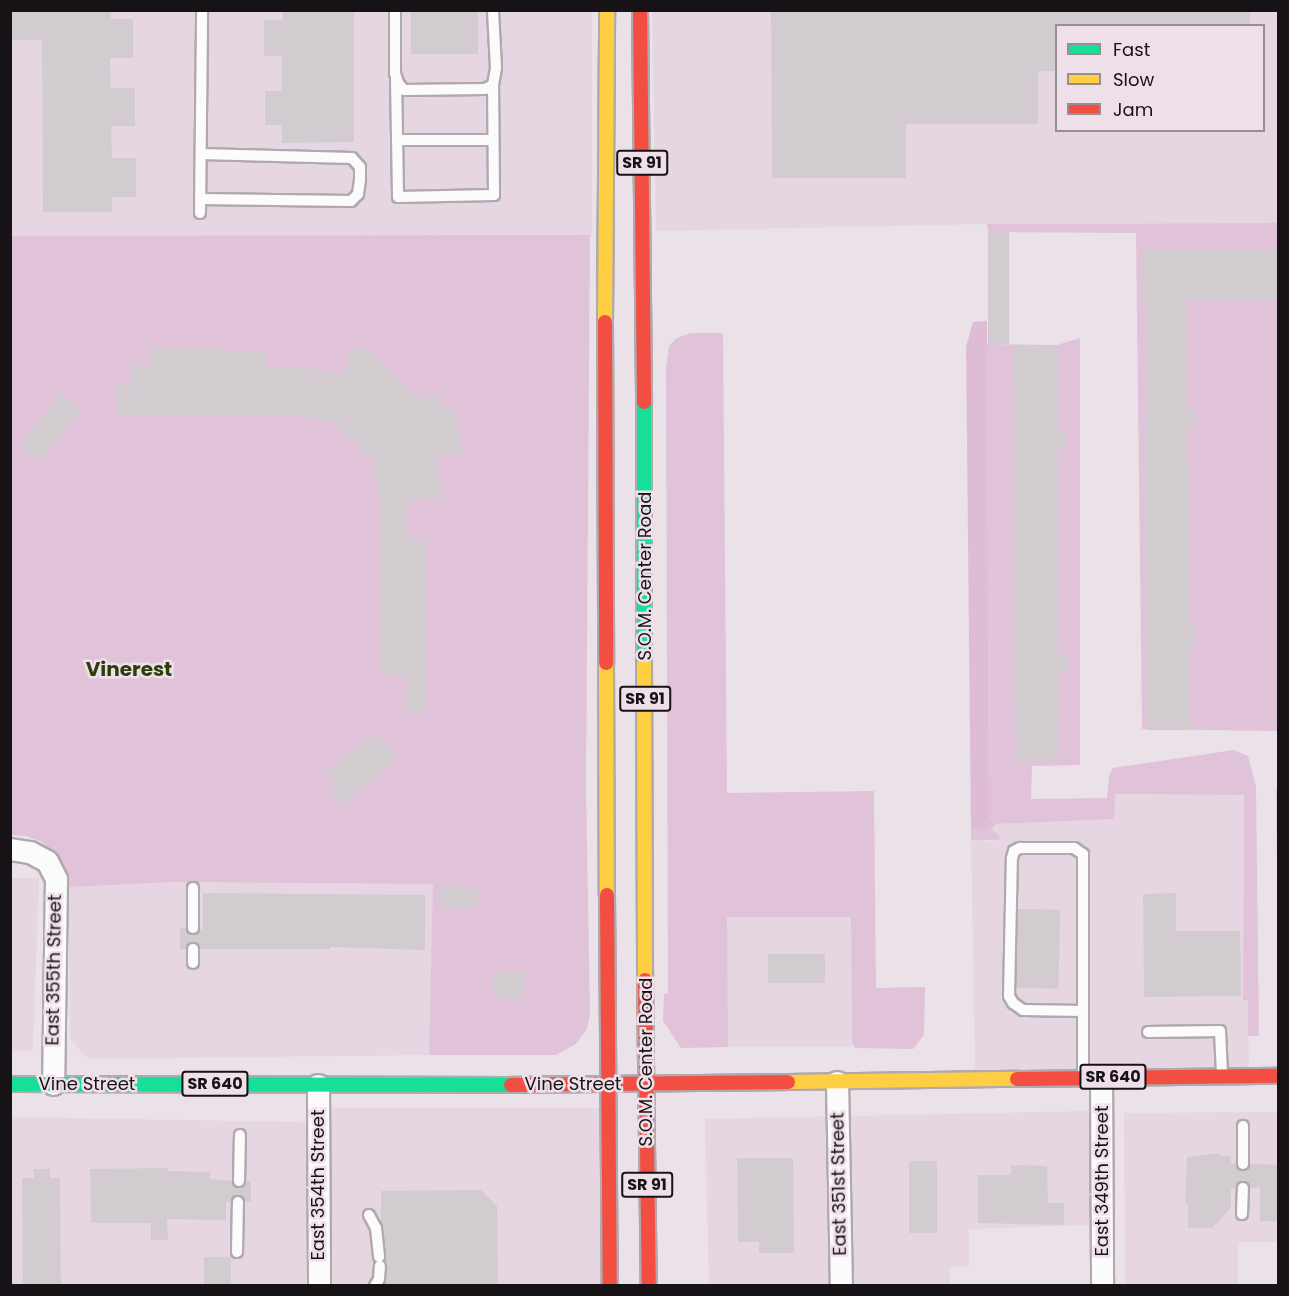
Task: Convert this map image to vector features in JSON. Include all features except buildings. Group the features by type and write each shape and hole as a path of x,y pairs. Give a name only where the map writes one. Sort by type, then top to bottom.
{"main road":[{"name":"S.O.M. Center Road","path":"607,10 604,446 610,1286"},
{"name":"S.O.M. Center Road","path":"640,10 644,315 648,1286"},
{"name":"Vine Street","path":"10,1084 646,1084 1278,1076"}],"street":[{"name":"East 355th Street","path":"10,849 30,852 47,861 56,879 53,1084"},
{"name":"East 349th Street","path":"1092,1077 1102,1286"},
{"name":"East 351st Street","path":"837,1082 841,1286"},
{"name":"East 354th Street","path":"318,1085 319,1286"}],"lane":[{"path":"200,213 202,10"},
{"path":"395,10 398,197 494,195 493,85 496,68 493,10"},
{"path":"396,79 404,90 485,89 493,85"},
{"path":"397,140 493,140"},
{"path":"200,199 351,201 358,194 360,180 360,167 352,158 201,154"},
{"path":"1083,1011 1023,1010 1013,1003 1009,996 1012,858 1014,851 1020,848 1074,848 1083,854 1083,1011 1092,1077"},
{"path":"193,888 193,928"},
{"path":"193,949 193,963"},
{"path":"1148,1032 1220,1031 1222,1076"},
{"path":"1243,1126 1243,1164"},
{"path":"239,1181 240,1135"},
{"path":"1242,1214 1243,1188"},
{"path":"237,1252 238,1202"},
{"path":"369,1215 376,1228 379,1262 379,1279 375,1286"}],"shaded area":[{"path":"10,11 592,11 592,236 10,236"},
{"path":"652,11 1278,11 1278,223 987,224 656,231"},
{"path":"1278,223 1278,731 1142,729 1136,233 988,232 987,224"},
{"path":"590,235 586,787 590,1014 587,1029 576,1044 556,1055 429,1055 433,884 172,882 68,887 66,871 57,856 42,842 26,836 11,835 11,236"},
{"path":"987,321 989,820 994,821 987,829 971,830 966,347 973,322"},
{"path":"691,333 723,333 727,793 874,791 876,988 925,987 924,1035 913,1049 855,1048 852,1043 851,917 727,917 728,1047 681,1048 663,1021 664,994 668,993 666,367 669,346 677,338"},
{"path":"1080,338 1080,765 1032,766 1031,799 1107,798 1109,776 1113,768 1234,750 1248,756 1256,786 1259,1036 1248,1036 1248,1000 1243,1000 1244,795 1115,794 1114,819 996,824 992,829 1000,837 999,840 971,840 971,830 987,829 993,821 989,821 987,344 1057,345"},
{"path":"1278,783 1278,940 1276,791"},
{"path":"1114,794 1244,795 1243,999 1248,1000 1249,1071 975,1072 971,840 997,841 991,829 995,824 1114,819"},
{"path":"11,878 39,878 33,1050 11,1051"},
{"path":"134,882 434,884 429,1055 94,1059 85,1056 70,1039 68,887"},
{"path":"727,917 852,917 852,1047 727,1047"},
{"path":"322,1108 604,1108 604,1285 322,1285"},
{"path":"1090,1111 1091,1225 969,1229 969,1266 950,1267 950,1285 709,1285 705,1119"},
{"path":"1278,1112 1278,1242 1238,1242 1238,1285 1125,1285 1124,1113"},
{"path":"10,1117 310,1122 307,1286 10,1285"}],"traffic: fast":[{"path":"644,402 644,664"},
{"path":"10,1084 511,1085"}],"traffic: slow":[{"path":"605,322 607,10"},
{"path":"606,663 607,895"},
{"path":"644,664 645,980"},
{"path":"788,1082 1017,1079"}],"traffic: jam":[{"path":"640,10 644,402"},
{"path":"605,322 606,663"},
{"path":"607,895 610,1286"},
{"path":"645,980 649,1286"},
{"path":"1017,1079 1278,1076"},
{"path":"511,1085 788,1082"}],"district":[{"name":"Vinerest","path":"129,669"}]}
